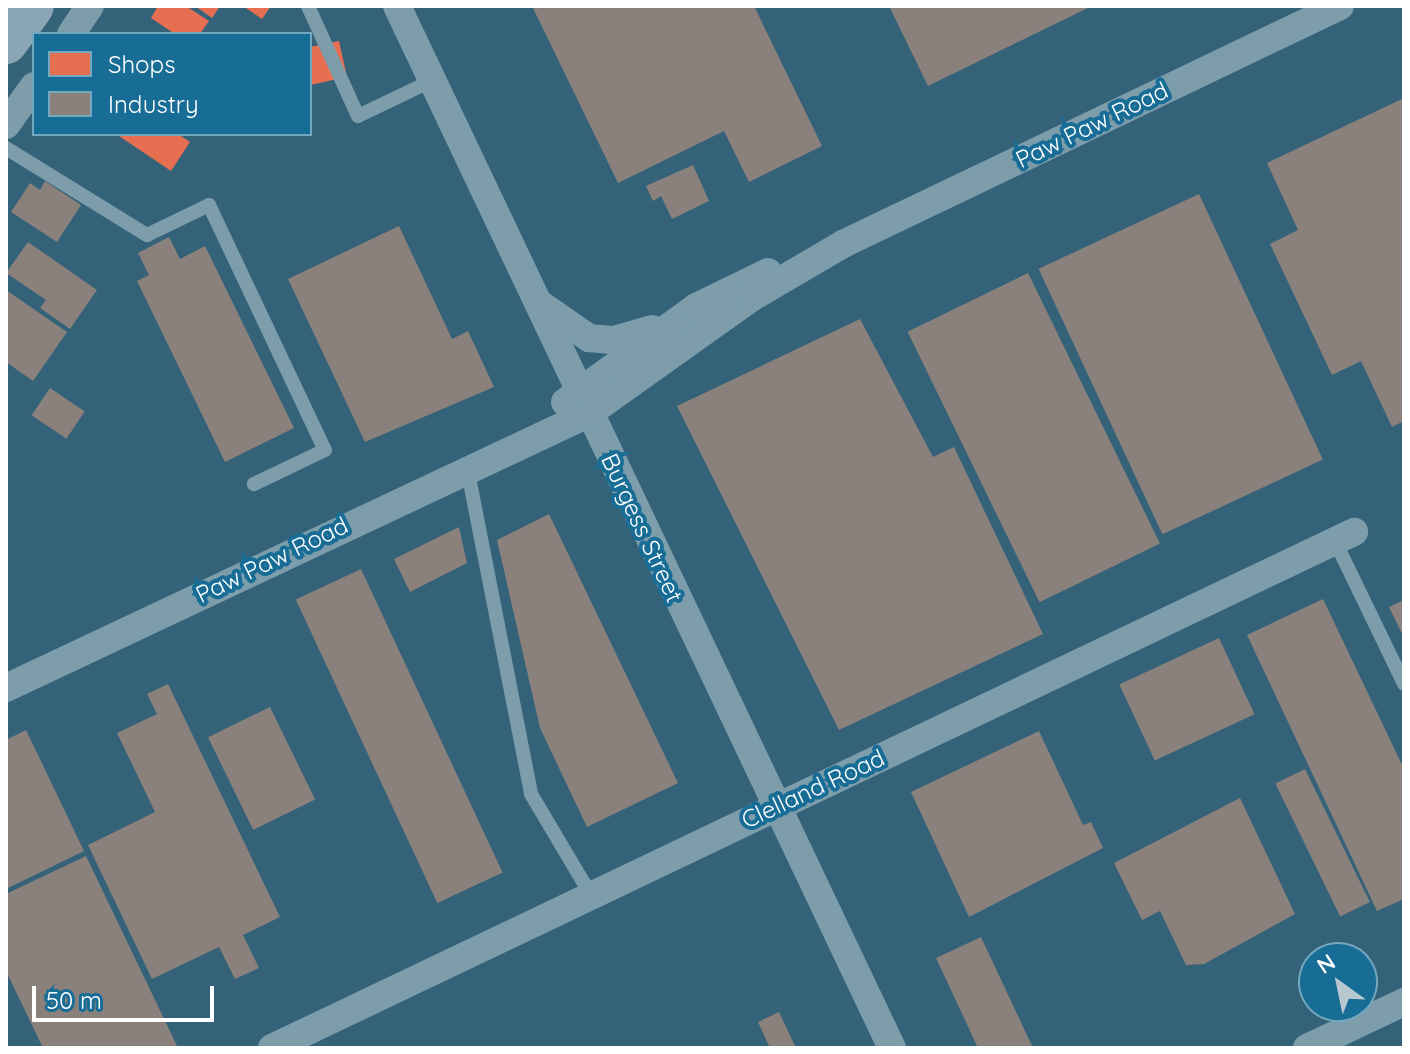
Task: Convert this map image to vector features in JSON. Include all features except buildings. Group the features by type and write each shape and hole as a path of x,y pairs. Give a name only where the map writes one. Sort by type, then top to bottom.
{"highway":[{"path":"6,42 32,6"}],"street":[{"path":"72,32 90,6"},
{"name":"Burgess Street","path":"397,6 773,808 892,1048"},
{"path":"1282,33 1293,6"},
{"name":"Paw Paw Road","path":"582,402 696,307 843,244 1340,6"},
{"path":"6,125 32,89"},
{"name":"Paw Paw Road","path":"6,688 539,432 582,402 843,244"},
{"path":"523,280 554,319 595,339 638,335 696,307"},
{"name":"Clelland Road","path":"272,1048 1345,536"},
{"path":"1307,1048 1404,1002"}],"lane":[{"path":"308,6 358,116 431,81"},
{"path":"6,148 147,235 209,205 325,450 254,484"},
{"path":"467,466 531,794 591,895"},
{"path":"1345,536 1404,684"}]}
